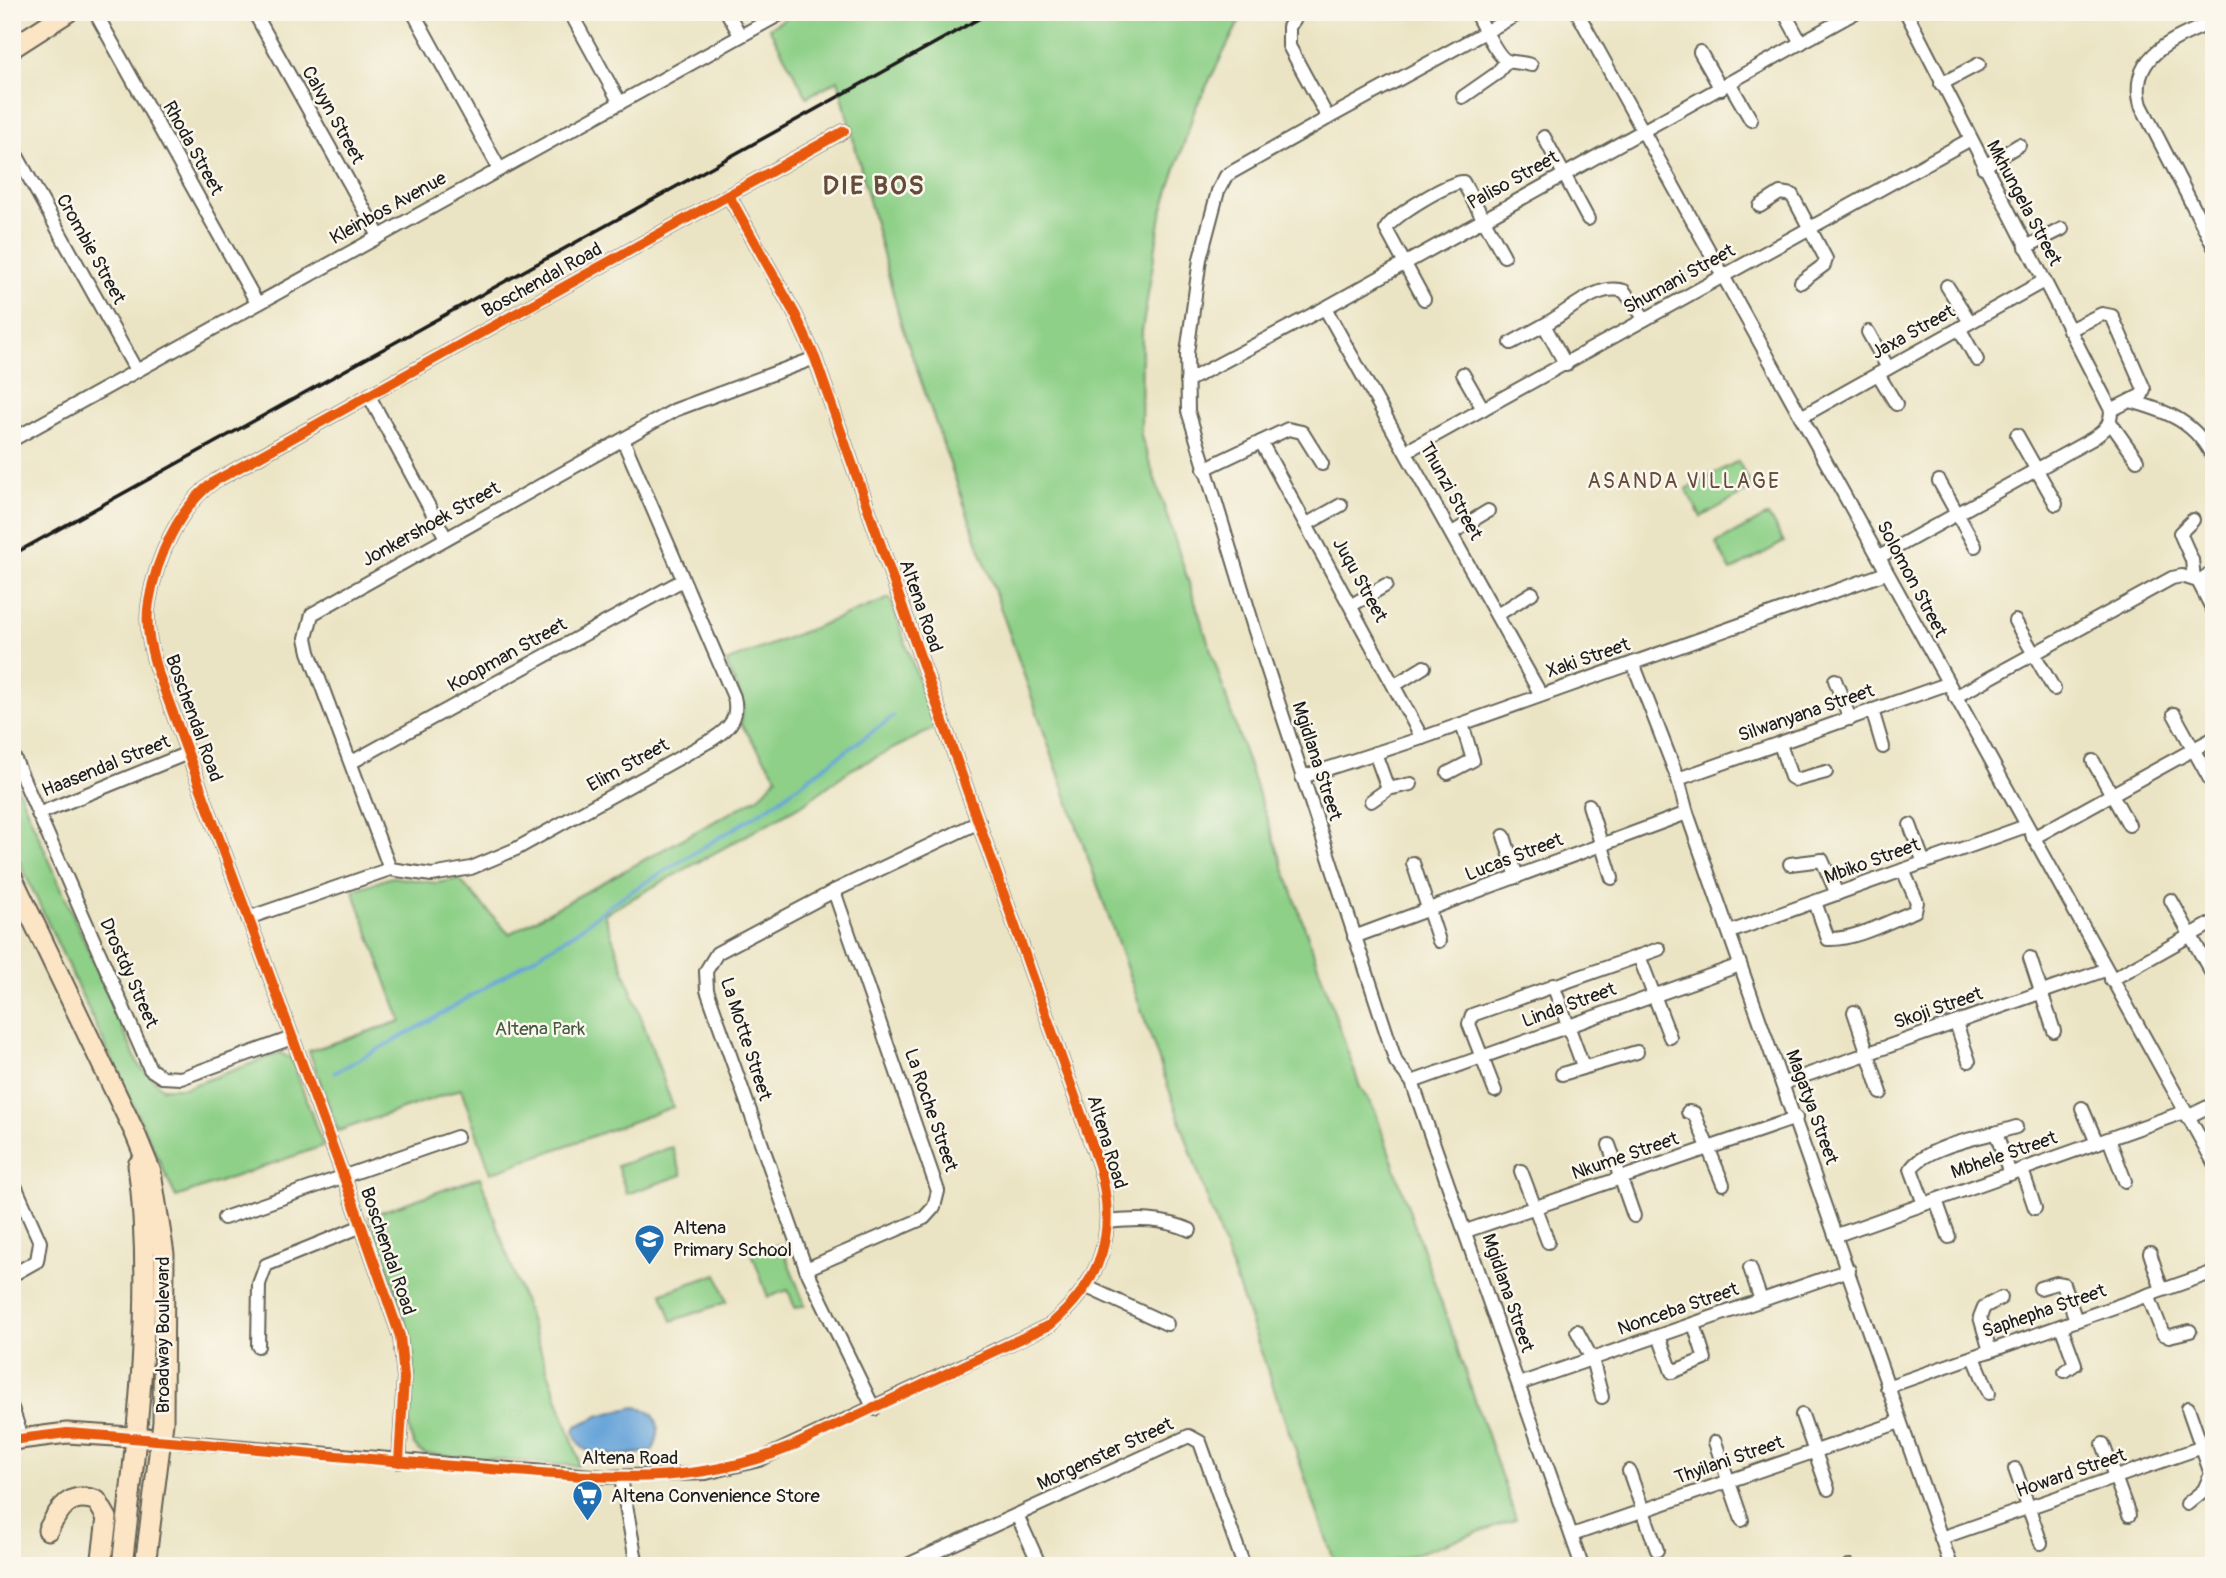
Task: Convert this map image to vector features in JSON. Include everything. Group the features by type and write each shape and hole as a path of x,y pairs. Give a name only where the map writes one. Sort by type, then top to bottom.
{"main road":[{"path":"12,48 68,12"},
{"name":"Broadway Boulevard","path":"12,877 135,1133 139,1150 144,1258 136,1437 122,1566"},
{"name":"Broadway Boulevard","path":"139,1150 151,1172 164,1254 161,1440 145,1566"},
{"name":"Altena Road","path":"17,1439 68,1433 161,1440"},
{"path":"48,1530 60,1509 69,1500 83,1496 97,1501 107,1517 101,1566"}],"street":[{"name":"Rhoda Street","path":"95,12 257,303"},
{"name":"Calvyn Street","path":"254,12 379,236"},
{"path":"413,12 499,168"},
{"path":"570,12 620,103"},
{"path":"727,12 740,36"},
{"name":"Kleinbos Avenue","path":"13,437 784,12"},
{"path":"1298,12 1289,27 1289,46 1328,118"},
{"path":"1475,12 1499,55 1507,61 1520,61 1531,65"},
{"name":"Mgidlana Street","path":"1522,12 1234,171 1222,182 1200,259 1186,354 1188,411 1302,777 1396,1062 1412,1082 1582,1566"},
{"name":"Solomon Street","path":"1577,12 2214,1164"},
{"path":"1784,12 1801,44"},
{"name":"Paliso Street","path":"1187,381 1325,308 1857,12"},
{"name":"Mkhungela Street","path":"1906,12 1969,140 2069,330 2110,416 2137,460"},
{"path":"2214,21 2155,51 2144,66 2138,90 2141,105 2214,247"},
{"path":"1700,52 1751,120"},
{"path":"1464,97 1496,74 1507,61"},
{"path":"1941,84 1979,64"},
{"name":"Boschendal Road","path":"399,1462 404,1378 402,1348 362,1226 156,667 148,621 149,602 159,568 183,513 201,490 215,481 844,131"},
{"path":"1544,137 1588,219"},
{"name":"Shumani Street","path":"1407,451 1969,140"},
{"path":"1983,167 2019,145"},
{"name":"Crombie Street","path":"12,146 136,370"},
{"path":"1424,299 1386,232 1386,225 1427,198 1461,182 1485,218 1504,256"},
{"path":"1759,206 1780,194 1790,192 1825,256 1825,262 1801,282"},
{"name":"Altena Road","path":"161,1440 399,1462 621,1478 691,1475 733,1468 788,1448 1050,1325 1072,1307 1087,1287 1099,1263 1108,1222 1106,1191 1099,1166 815,358 796,316 729,196"},
{"path":"2026,247 2062,229"},
{"name":"Jaxa Street","path":"1801,417 2044,281"},
{"path":"1947,286 1977,359"},
{"path":"1511,343 1597,294 1613,288 1630,294 1645,319"},
{"name":"Thunzi Street","path":"1325,308 1541,695"},
{"path":"1879,557 2092,439 2110,416 2142,395 2144,389 2112,316 2102,314 2069,330"},
{"path":"1544,325 1566,365"},
{"path":"1868,332 1896,404"},
{"name":"Jonkershoek Street","path":"390,869 309,652 307,627 312,614 697,400 815,358"},
{"path":"1463,374 1483,409"},
{"path":"369,396 446,538"},
{"path":"2130,401 2165,410 2182,419 2203,440 2214,460"},
{"path":"1204,469 1288,429 1302,432 1322,464"},
{"path":"2017,435 2056,504"},
{"name":"Elim Street","path":"248,918 390,869 432,875 471,868 516,849 723,733 736,717 734,698 681,581 623,440"},
{"name":"Juqu Street","path":"1261,442 1422,738"},
{"path":"1939,481 1975,546"},
{"path":"1307,524 1341,505"},
{"path":"1452,533 1488,511"},
{"path":"2193,520 2180,533 2192,560 2196,580 2214,612"},
{"path":"1955,697 2172,578 2196,580 2214,572"},
{"name":"Xaki Street","path":"1302,777 1422,738 1886,573"},
{"name":"Koopman Street","path":"352,762 681,581"},
{"path":"1352,605 1386,584"},
{"path":"1497,614 1532,593"},
{"path":"2015,621 2054,689"},
{"name":"Magatya Street","path":"1633,663 1678,779 1687,813 1784,1083 1951,1566"},
{"path":"1395,685 1424,667"},
{"path":"1835,680 1850,719"},
{"name":"Silwanyana Street","path":"1678,779 1947,684"},
{"path":"1872,710 1883,747"},
{"path":"2174,713 2213,785"},
{"path":"1448,773 1473,760 1462,723"},
{"name":"Mbiko Street","path":"1730,932 1903,870 2029,832 2113,794 2214,738"},
{"path":"1780,744 1791,777 1796,780 1826,772"},
{"name":"Drostdy Street","path":"12,753 147,1062 156,1074 168,1079 181,1078 292,1038"},
{"name":"Haasendal Street","path":"38,814 188,753"},
{"path":"1375,753 1388,789"},
{"path":"2093,761 2129,824"},
{"path":"1371,801 1388,789 1411,784"},
{"path":"1589,804 1612,878"},
{"name":"Lucas Street","path":"1354,937 1687,813"},
{"name":"La Motte Street","path":"874,1409 806,1269 705,978 708,965 717,953 834,891 979,822"},
{"path":"1910,825 1924,863"},
{"path":"1504,836 1517,877"},
{"path":"1790,864 1822,860 1837,894"},
{"path":"1413,863 1439,941"},
{"path":"1815,902 1828,939 1842,939 1915,911 1917,902 1903,870"},
{"name":"La Roche Street","path":"806,1269 924,1217 934,1207 938,1196 938,1186 834,891"},
{"path":"2171,900 2211,972"},
{"name":"Skoji Street","path":"1784,1083 2043,992 2108,975 2214,922"},
{"path":"1495,1091 1469,1024 1472,1015 1659,949"},
{"path":"1639,956 1670,1037"},
{"path":"2030,958 2054,1031"},
{"name":"Linda Street","path":"1412,1082 1740,965"},
{"path":"1553,985 1583,1066"},
{"path":"1854,1012 1881,1093"},
{"path":"1956,1023 1969,1061"},
{"path":"1562,1074 1637,1052"},
{"name":"Mbhele Street","path":"1837,1235 2214,1104"},
{"path":"2082,1108 2125,1181"},
{"path":"1688,1112 1695,1113 1723,1184"},
{"name":"Nkume Street","path":"1466,1231 1796,1118"},
{"path":"1949,1237 1911,1169 1917,1160 1939,1150 2016,1127"},
{"path":"1996,1133 2035,1208"},
{"path":"224,1218 457,1137"},
{"path":"1609,1145 1634,1216"},
{"path":"1521,1171 1548,1242"},
{"path":"12,1179 41,1246 37,1261 12,1275"},
{"path":"1108,1222 1145,1218 1172,1222 1190,1230"},
{"path":"258,1346 259,1284 266,1265 362,1226"},
{"path":"2150,1253 2162,1290"},
{"path":"1750,1268 1761,1300"},
{"name":"Nonceba Street","path":"1519,1384 1849,1270"},
{"name":"Saphepha Street","path":"1888,1387 2214,1272"},
{"path":"2040,1288 2063,1284 2076,1320"},
{"path":"1087,1287 1167,1324"},
{"path":"2148,1295 2163,1334 2190,1331"},
{"path":"1990,1351 1980,1317 1984,1307 2001,1298"},
{"path":"1659,1336 1670,1370 1683,1368 1705,1359 1694,1324"},
{"path":"2060,1326 2076,1364 2065,1371"},
{"path":"1577,1331 1592,1359 1602,1397"},
{"path":"1974,1357 1989,1393"},
{"path":"12,1408 17,1439"},
{"path":"2187,1504 2210,1481 2211,1474 2208,1445 2188,1408"},
{"path":"1802,1415 1828,1489"},
{"name":"Thyilani Street","path":"1572,1535 1900,1422"},
{"name":"Morgenster Street","path":"905,1566 1185,1437 1193,1437 1200,1442 1244,1566"},
{"path":"1715,1442 1742,1520"},
{"path":"2103,1444 2129,1515"},
{"name":"Howard Street","path":"1941,1538 2208,1445"},
{"path":"2015,1469 2041,1543"},
{"path":"1629,1471 1657,1550"},
{"path":"621,1478 638,1566"},
{"path":"1017,1515 1040,1566"}],"green space":[{"path":"797,12 1244,12 1195,109 1161,215 1142,331 1141,436 1246,758 1360,1087 1375,1111 1516,1519 1381,1566 1336,1566 901,324 838,80 807,97 769,28"},
{"path":"1738,461 1753,488 1701,517 1686,489"},
{"path":"1768,515 1784,542 1731,571 1716,543"},
{"name":"Altena Park","path":"890,598 935,728 850,770 805,803 604,914 673,1107 491,1173 461,1089 338,1131 309,1051 401,1021 353,890 392,877 436,883 459,879 509,934 759,797 777,777 741,724 744,705 726,662"},
{"path":"12,775 139,1066 162,1088 185,1088 280,1053 291,1058 323,1146 176,1197 12,846"},
{"path":"672,1147 682,1175 627,1194 617,1166"},
{"path":"480,1177 578,1457 578,1466 425,1454 417,1448 412,1439 409,1416 414,1378 412,1349 396,1291 369,1216"},
{"path":"781,1244 805,1305 795,1308 788,1290 768,1297 752,1253"},
{"path":"717,1274 727,1302 672,1321 662,1293"}],"water":[{"path":"635,1407 649,1412 657,1422 658,1435 653,1450 610,1455 592,1453 581,1447 574,1432 576,1426 601,1415"}],"waterway":[{"path":"334,1073 430,1021 576,932 614,902 769,807 894,716"}],"railway":[{"path":"12,555 991,12"}],"cycle path":[{"path":"399,1462 404,1378 400,1336 156,667 148,618 157,568 180,519 190,504 215,481 844,131"},
{"path":"12,1440 67,1433 580,1476 664,1476 705,1471 747,1462 788,1448 1050,1325 1083,1290 1094,1272 1102,1253 1107,1212 1099,1165 815,358 796,316 729,196"}],"place":[{"name":"Altena Primary School","path":"650,1266"},
{"name":"Altena Convenience Store","path":"588,1523"}],"district":[{"name":"DIE BOS","path":"874,186"},
{"name":"ASANDA VILLAGE","path":"1684,481"}]}
